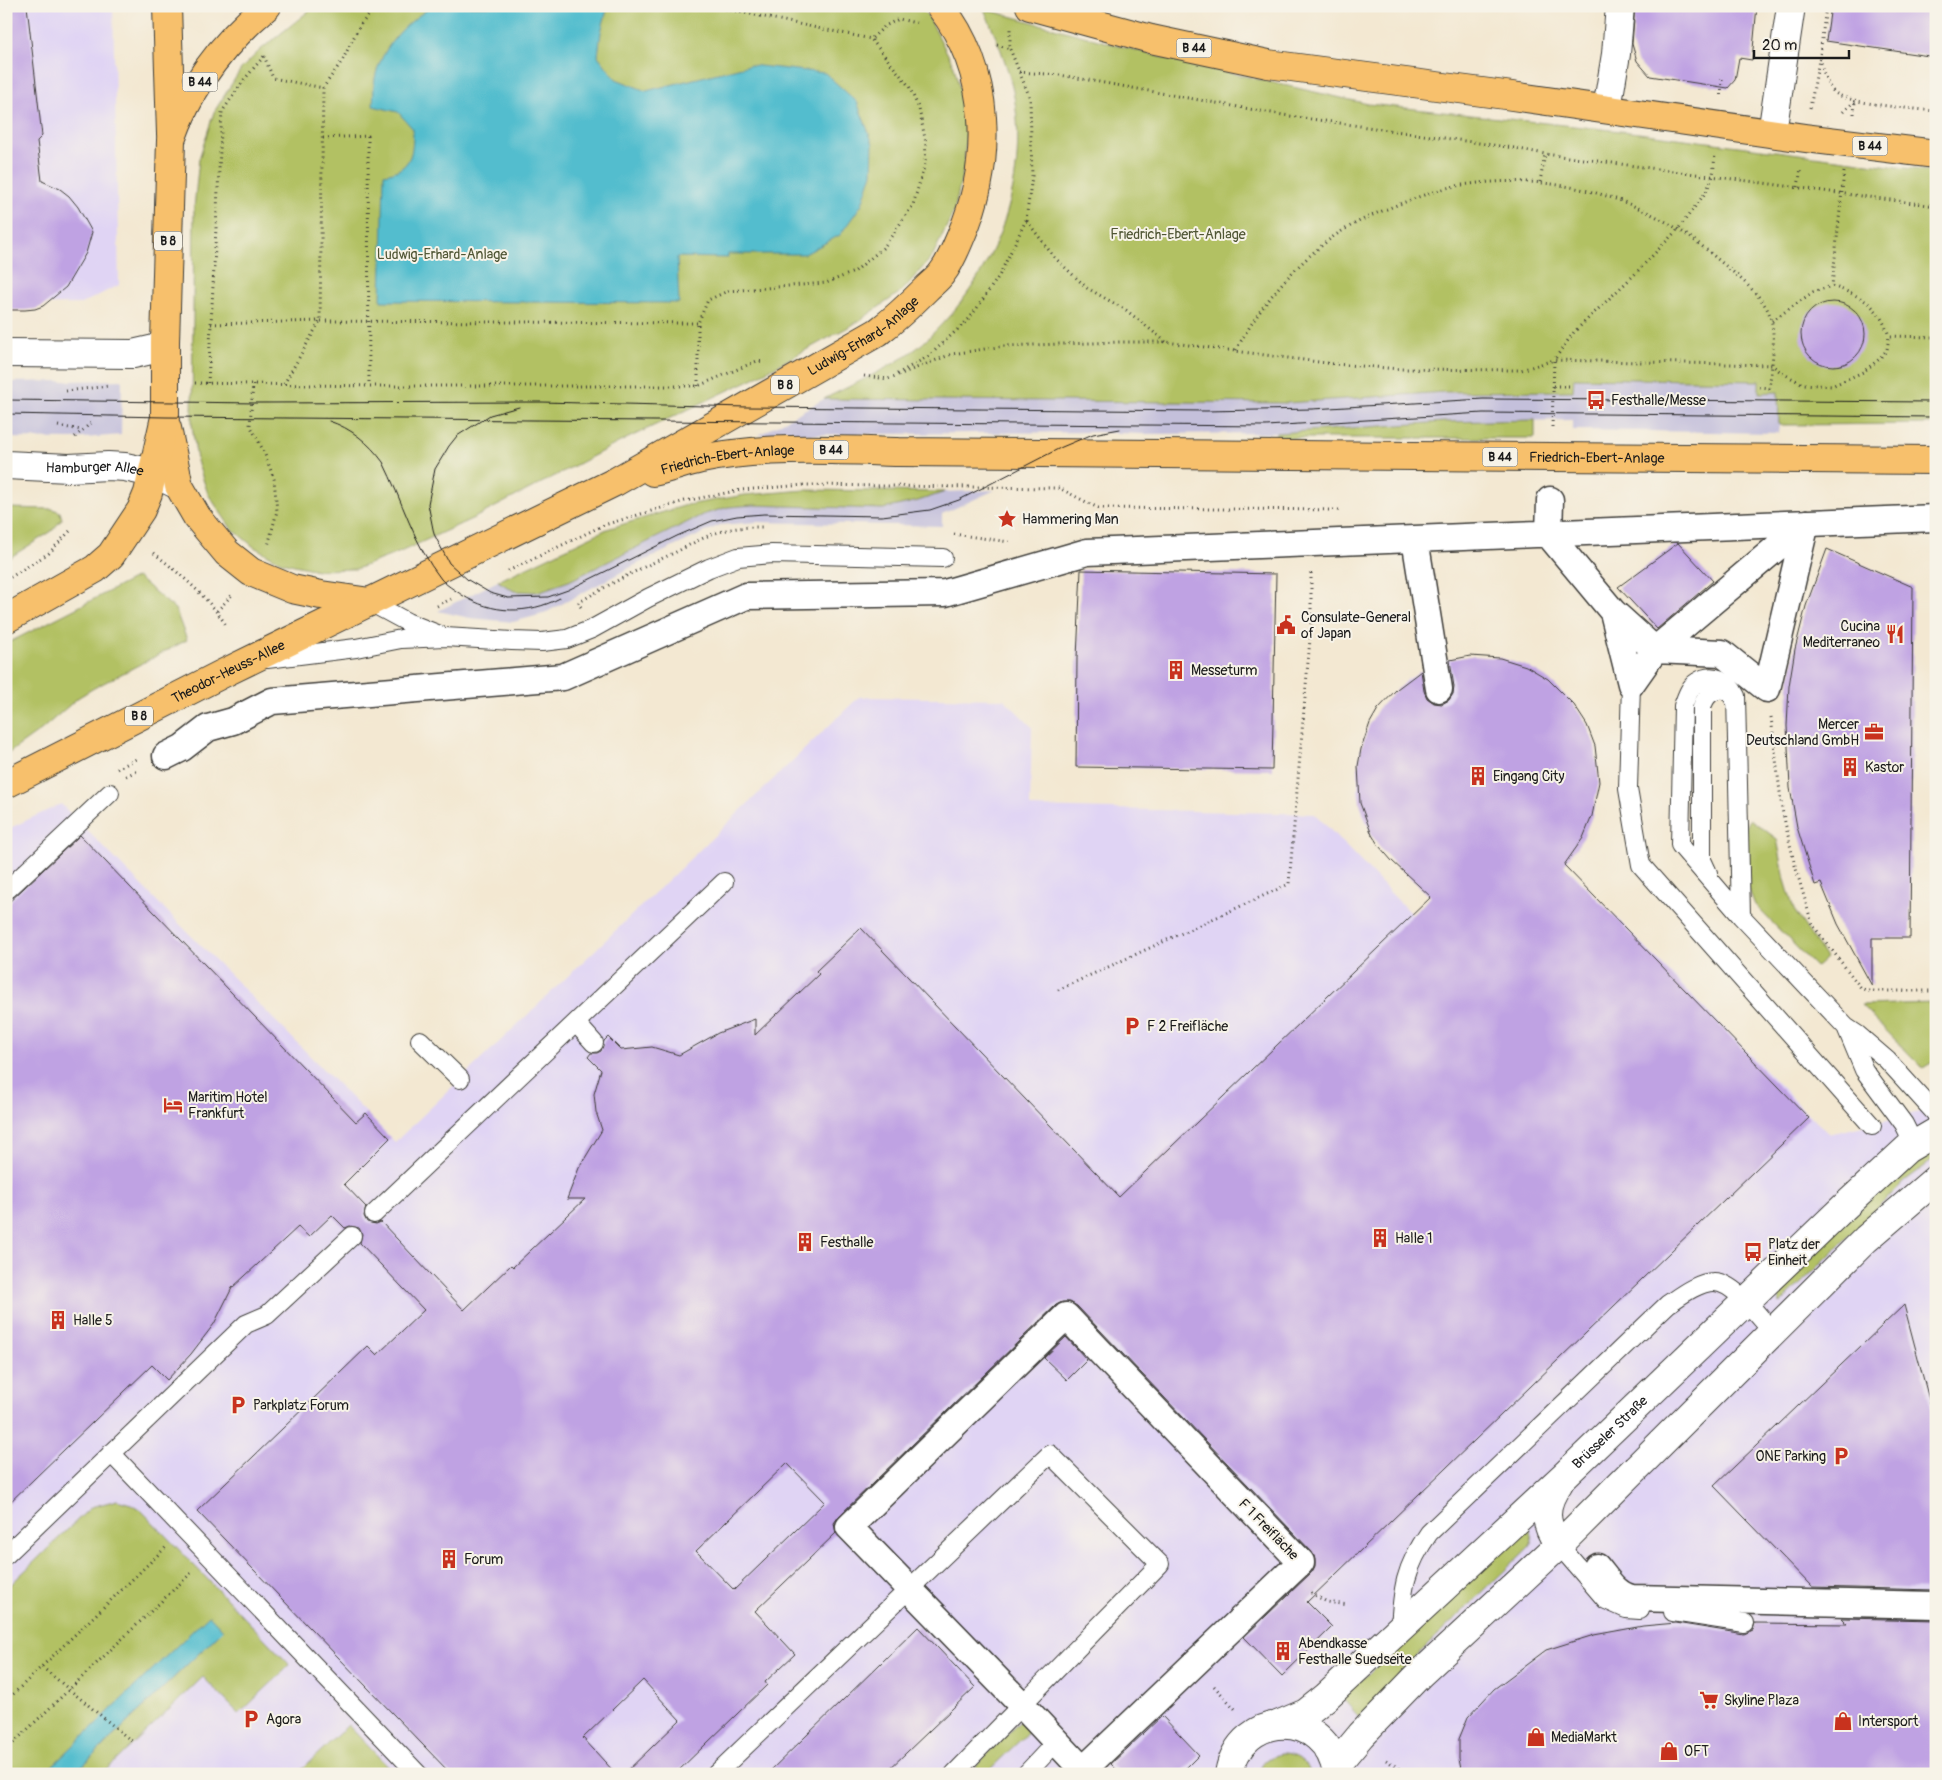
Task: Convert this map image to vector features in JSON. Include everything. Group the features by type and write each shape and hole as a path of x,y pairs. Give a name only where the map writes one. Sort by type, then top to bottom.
{"main road":[{"name":"B 8","path":"6,619 95,569 111,555 141,510 153,473 165,417 165,342 171,140 167,6"},
{"name":"B 44","path":"171,140 178,120 215,58 240,29 267,6"},
{"name":"B 44","path":"1030,6 1151,39 1268,64 1606,109 1805,138 1936,154"},
{"name":"Ludwig-Erhard-Anlage","path":"370,602 615,482 878,332 904,311 942,273 971,212 980,177 984,140 982,111 972,63 958,33 932,15"},
{"path":"165,417 179,486 197,517 227,553 251,572 292,589 321,596 370,602"},
{"name":"Friedrich-Ebert-Anlage","path":"615,482 702,459 761,452 824,449 909,452 1931,463"},
{"name":"Theodor-Heuss-Allee","path":"6,784 370,602"}],"street":[{"path":"1606,109 1616,54 1620,6"},
{"path":"1772,133 1790,6"},
{"path":"6,353 132,354 155,349 165,342"},
{"name":"Hamburger Allee","path":"6,465 69,468 125,467 153,473 179,486"},
{"path":"1550,500 1549,535 1628,617 1655,650 1722,653 1767,690 1806,523"},
{"path":"156,755 182,748 208,728 234,721 269,695 563,677 746,596 945,593 1087,552 1549,535 1936,518"},
{"path":"1631,684 1655,650 1806,523"},
{"path":"1416,540 1439,689"},
{"path":"1628,617 1631,684"},
{"name":"Brüsseler Straße","path":"1228,1774 1234,1754 1245,1739 1261,1729 1280,1724 1306,1712 1319,1702 1400,1630 1566,1474 1843,1208 1908,1149 1936,1132"},
{"path":"1337,1769 1361,1735 1419,1675 1559,1545 1866,1239 1936,1179"},
{"name":"F 1 Freifläche","path":"1066,1316 1301,1562 1083,1770 1022,1705 849,1527 1066,1316"},
{"path":"1559,1545 1547,1524 1546,1512 1550,1499 1566,1474"},
{"path":"1596,1567 1617,1592 1625,1597 1632,1598 1936,1605"},
{"path":"1280,1724 1298,1726 1313,1733 1326,1744 1337,1769"}],"lane":[{"path":"249,661 356,648 401,639 445,637 542,642 567,639 592,629 674,585 738,557 772,554 943,558"},
{"path":"370,602 407,622 445,637"},
{"path":"1741,916 1736,696 1726,682 1716,677 1706,678 1696,682 1688,693 1683,706 1680,845 1741,916 1846,1027 1887,1060 1936,1114"},
{"path":"1631,684 1628,788 1641,865 1872,1126"},
{"path":"8,889 110,793"},
{"path":"374,1214 724,882"},
{"path":"576,1023 594,1043"},
{"path":"1846,1027 1864,1070 1904,1124 1909,1134 1908,1149"},
{"path":"420,1040 460,1079"},
{"path":"6,1555 112,1453 178,1380 246,1324 267,1315 352,1236"},
{"path":"1400,1630 1402,1593 1407,1573 1416,1551 1430,1533 1661,1310 1690,1289 1713,1282 1729,1286 1772,1331"},
{"path":"112,1453 418,1774"},
{"path":"716,1774 1050,1454 1160,1564 954,1774"},
{"path":"1559,1545 1606,1600 1626,1609 1672,1612 1936,1616"},
{"path":"1672,1612 1745,1623"},
{"path":"1026,1774 1055,1743"}],"path":[{"path":"284,384 320,321 323,88 342,61 360,25 377,6"},
{"path":"698,386 698,323 708,300 728,291 826,283 854,272 884,247 912,205 925,164 926,143 919,109 909,86 871,39 711,6"},
{"path":"1805,138 1820,55 1826,6"},
{"path":"871,39 885,26 899,20 932,15"},
{"path":"1820,55 1824,76 1833,92 1849,100 1936,111"},
{"path":"208,383 222,112 243,81 264,56 274,78 323,88"},
{"path":"1020,72 1060,75 1283,115 1545,154 1936,206"},
{"path":"323,138 368,136 369,386"},
{"path":"1540,182 1545,154"},
{"path":"1552,434 1554,360 1574,332 1634,276 1679,228 1706,192 1713,176"},
{"path":"1236,350 1249,326 1270,296 1294,270 1326,242 1362,220 1395,206 1454,186 1483,183 1540,182 1584,189 1614,198 1679,228 1752,290 1768,310 1772,321 1772,365 1769,388 1759,387"},
{"path":"1832,286 1842,193"},
{"path":"1026,220 1054,257 1087,288 1126,310 1166,342"},
{"path":"867,376 888,379 952,354 1004,346 1166,342 1334,364 1401,369 1521,370 1554,360 1772,365 1782,373 1803,384 1832,386 1863,372 1887,350 1889,336 1883,320 1870,304 1854,294 1832,286 1813,292 1772,321"},
{"path":"211,324 320,321 698,323"},
{"path":"1889,336 1936,338"},
{"path":"165,383 369,386 698,386 757,361 770,364"},
{"path":"253,384 250,425 264,452 274,479 278,511 266,554"},
{"path":"66,391 110,386"},
{"path":"1553,386 1574,386"},
{"path":"72,439 91,423"},
{"path":"58,426 81,430"},
{"path":"502,574 604,525 685,501 741,490 804,485 1059,488 1098,508"},
{"path":"6,580 49,553 70,531"},
{"path":"154,553 188,580 217,610 226,625"},
{"path":"1058,990 1289,884 1311,628 1311,577"},
{"path":"217,610 234,593"},
{"path":"407,622 453,598"},
{"path":"1767,690 1782,809 1794,862 1812,924 1861,988 1868,991 1936,991"},
{"path":"113,771 156,755"},
{"path":"120,778 139,770"},
{"path":"6,1701 184,1529"},
{"path":"6,1750 209,1556"},
{"path":"42,1667 134,1743"},
{"path":"1209,1681 1241,1715"},
{"path":"1386,1760 1408,1774"}],"shaded area":[{"path":"6,6 113,6 119,285 81,304 6,305"},
{"path":"1573,378 1759,381 1760,393 1778,391 1936,393 1936,424 1779,425 1778,433 1572,430 1572,420 1445,422 1280,433 1142,434 1097,432 759,435 824,399 1287,403 1375,395 1510,391 1573,386"},
{"path":"122,380 121,435 72,439 6,438 6,382"},
{"path":"995,490 942,514 942,526 757,522 720,525 629,568 543,614 513,622 470,618 438,611 498,581 514,591 537,592 569,581 702,515 728,507 753,505 883,509 918,501 945,492"},
{"path":"1470,656 1500,658 1526,666 1548,679 1574,705 1587,725 1595,746 1599,782 1592,816 1583,838 1563,863 1812,1118 1830,1134 1936,1108 1936,1774 6,1774 6,830 61,804 395,1142 859,697 1004,699 1032,727 1030,807 1315,814 1412,915 1431,896 1392,861 1372,835 1363,815 1358,792 1358,766 1361,749 1370,723 1378,709 1408,679 1446,660"}],"green space":[{"name":"Ludwig-Erhard-Anlage","path":"315,6 918,6 928,16 954,66 962,99 966,133 964,167 954,211 932,257 902,291 856,323 752,379 622,441 476,517 398,553 356,569 317,570 281,562 254,547 231,528 208,494 197,461 192,425 194,208 199,159 214,112 241,69 259,51"},
{"name":"Friedrich-Ebert-Anlage","path":"984,9 1168,59 1368,104 1639,133 1936,172 1936,424 1779,425 1778,392 1759,393 1759,381 1574,378 1573,391 1444,392 1287,403 824,399 906,356 923,343 960,303 979,276 994,248 1005,218 1013,187 1017,155 1017,123 1013,91 1007,70"},
{"path":"1535,420 1535,438 1276,438 1276,433 1445,422"},
{"path":"805,490 945,492 918,501 883,509 753,505 728,507 702,515 569,581 537,592 514,591 498,581 607,529 687,505 745,495"},
{"path":"6,508 53,509 60,512 62,519 52,531 6,560"},
{"path":"137,577 175,609 187,640 79,697 41,730 6,755 6,644"},
{"path":"1750,819 1777,839 1785,880 1794,910 1826,958 1816,967 1755,905 1745,880 1744,832"},
{"path":"1936,1003 1936,1060 1923,1068 1861,1005"},
{"path":"1936,1141 1936,1158 1906,1180 1780,1304 1774,1286"},
{"path":"117,1500 131,1504 141,1510 290,1665 239,1714 203,1677 102,1774 74,1774 223,1630 209,1616 44,1774 6,1774 6,1589 91,1507"},
{"path":"1529,1525 1532,1541 1530,1546 1398,1674 1375,1703 1359,1717 1342,1698"},
{"path":"1029,1712 1038,1723 985,1774 968,1774"},
{"path":"348,1725 395,1774 297,1774"},
{"path":"1280,1754 1299,1758 1309,1774 1259,1774 1266,1761"}],"water":[{"path":"433,6 608,6 601,32 598,56 616,79 646,91 750,65 825,73 857,102 873,144 872,173 862,204 840,235 805,254 728,254 728,258 677,257 679,303 381,301 384,174 400,169 409,159 413,129 398,112 373,106 375,78 385,53 398,35 414,19"},
{"path":"209,1615 223,1630 74,1774 44,1774"}],"building":[{"path":"6,6 27,6 42,136 37,141 42,181 60,189 69,196 78,207 92,232 86,253 66,287 43,306 25,310 6,310"},
{"path":"1635,6 1757,6 1752,60 1739,58 1735,80 1728,88 1650,76 1637,61 1632,44"},
{"path":"1831,6 1936,6 1936,57 1826,41"},
{"path":"1833,302 1851,308 1859,316 1865,334 1859,352 1851,360 1833,366 1815,360 1807,352 1801,334 1807,316 1815,308"},
{"path":"1678,543 1713,581 1657,629 1618,587"},
{"name":"Kastor","path":"1827,549 1913,587 1910,938 1872,938 1872,986 1838,924 1821,883 1815,885 1797,827 1790,788 1787,726 1789,686 1795,649 1806,606"},
{"name":"Messeturm","path":"1081,570 1276,574 1272,770 1076,767 1077,658"},
{"path":"1470,656 1500,658 1526,666 1548,679 1574,705 1587,725 1595,746 1599,782 1592,816 1583,838 1564,865 1809,1118 1307,1602 1332,1627 1282,1676 1244,1637 1312,1572 1315,1566 1315,1558 1312,1552 1077,1306 1070,1302 1062,1302 1056,1305 839,1516 834,1523 836,1533 755,1611 795,1654 765,1682 767,1685 675,1774 624,1774 680,1720 643,1680 583,1738 616,1774 451,1774 197,1511 368,1346 377,1355 424,1310 360,1243 362,1234 359,1228 350,1226 345,1228 332,1215 309,1237 298,1227 232,1288 214,1324 191,1354 167,1380 152,1365 6,1506 6,905 80,835 356,1122 366,1113 390,1138 344,1184 366,1207 364,1216 367,1222 376,1224 381,1222 464,1310 585,1199 567,1199 579,1168 602,1130 596,1112 594,1094 601,1070 588,1057 591,1053 601,1051 604,1041 608,1037 621,1050 652,1047 679,1055 718,1033 755,1019 755,1035 819,974 816,971 861,928 1119,1197 1431,897 1392,861 1372,835 1360,803 1358,766 1361,749 1370,723 1378,709 1397,689 1421,671 1427,698 1434,703 1442,704 1449,700 1453,694 1454,687 1450,660","holes":["787,1463 825,1502 734,1590 696,1551"]},
{"name":"ONE Parking","path":"1904,1305 1936,1426 1936,1590 1812,1587 1714,1486"},
{"path":"1066,1337 1087,1360 1067,1380 1044,1358"},
{"name":"Skyline Plaza","path":"1841,1618 1936,1620 1936,1774 1462,1774 1459,1759 1459,1739 1468,1717 1494,1689 1546,1650 1594,1635 1643,1626 1676,1623 1744,1634 1753,1630 1755,1623 1847,1624"},
{"path":"918,1627 975,1687 884,1774 767,1774"},
{"path":"1162,1716 1199,1755 1180,1774 1121,1774 1111,1764"}],"tram line":[{"path":"6,400 258,403 541,402 747,407 1206,411 1312,409 1483,399 1936,402"},
{"path":"519,407 490,415 457,436 435,469 428,504 434,534 449,563 468,580 490,593 508,598 548,597 568,590 677,536 712,521 737,516 764,514 882,516 930,510 959,500 1062,447 1093,434 1120,429"},
{"path":"6,414 1266,426 1483,413 1936,417"},
{"path":"329,421 359,437 383,462 423,552 441,579 448,585 474,601 498,609 523,610 548,604 560,598"}],"place":[{"name":"Festhalle/Messe","path":"1596,400"},
{"name":"Hammering Man","path":"1007,519"},
{"name":"Consulate-General of Japan","path":"1286,625"},
{"name":"Cucina Mediterraneo","path":"1895,634"},
{"name":"Messeturm","path":"1176,670"},
{"name":"Mercer Deutschland GmbH","path":"1874,732"},
{"name":"Kastor","path":"1850,767"},
{"name":"Eingang City","path":"1478,776"},
{"name":"F 2 Freifläche","path":"1132,1026"},
{"name":"Maritim Hotel Frankfurt","path":"173,1105"},
{"name":"Halle 1","path":"1380,1238"},
{"name":"Festhalle","path":"805,1242"},
{"name":"Platz der Einheit","path":"1753,1252"},
{"name":"Halle 5","path":"58,1320"},
{"name":"Parkplatz Forum","path":"238,1405"},
{"name":"ONE Parking","path":"1841,1456"},
{"name":"Forum","path":"449,1559"},
{"name":"Abendkasse Festhalle Suedseite","path":"1283,1651"},
{"name":"Skyline Plaza","path":"1709,1700"},
{"name":"Agora","path":"251,1719"},
{"name":"Intersport","path":"1843,1721"},
{"name":"MediaMarkt","path":"1536,1737"},
{"name":"OFT","path":"1669,1751"}]}
